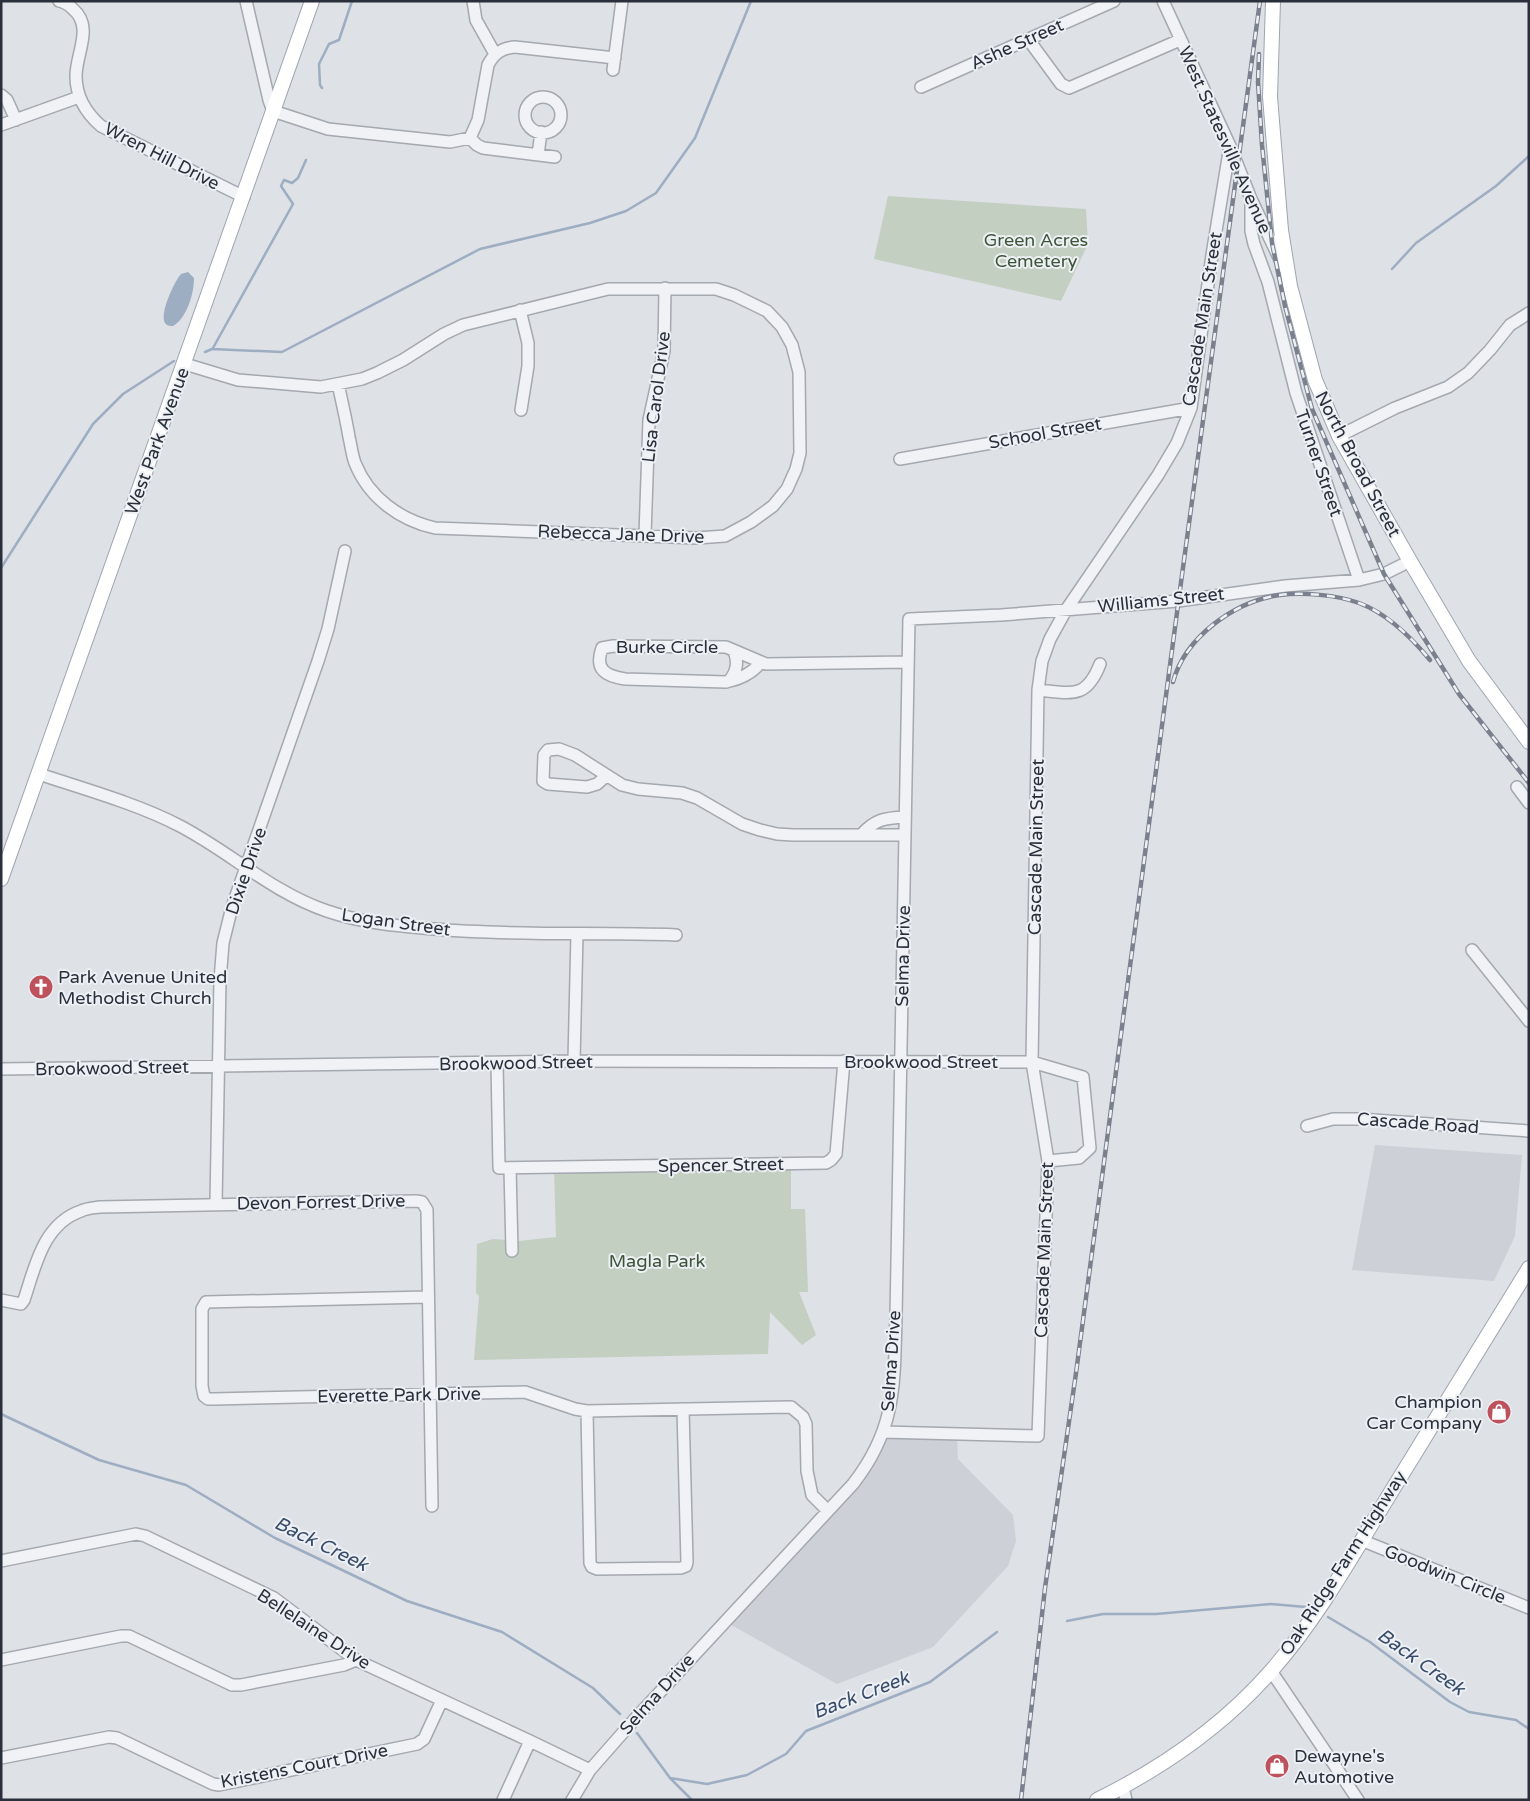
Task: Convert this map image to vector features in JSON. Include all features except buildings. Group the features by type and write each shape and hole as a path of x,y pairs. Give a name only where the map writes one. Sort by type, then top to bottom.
{"main road":[{"name":"West Park Avenue","path":"1,879 312,1"},
{"name":"North Broad Street","path":"1273,1 1270,97 1281,230 1288,278 1314,380 1339,436 1469,661 1529,742"},
{"name":"Oak Ridge Farm Highway","path":"1097,1800 1125,1793 1180,1752 1238,1703 1271,1671 1307,1625 1529,1268"}],"street":[{"name":"Wren Hill Drive","path":"59,1 74,9 82,24 84,35 76,76 79,97 91,118 101,126 244,197"},
{"path":"246,1 273,112 305,123 354,133 450,142 470,138 478,120 488,65 495,54 508,48 516,47 614,64 622,1"},
{"path":"473,1 476,20 495,54"},
{"name":"Ashe Street","path":"920,87 1114,1"},
{"name":"West Statesville Avenue","path":"1164,1 1288,278"},
{"path":"1028,39 1061,84 1069,88 1180,40"},
{"path":"1,95 7,100 16,120"},
{"path":"1,125 79,97"},
{"path":"538,155 541,132"},
{"path":"470,138 476,145 483,148 555,157"},
{"name":"Cascade Main Street","path":"883,1432 1038,1436 1048,1161 1032,1062 1038,690 1042,660 1050,639 1066,610 1158,475 1177,443 1191,408 1212,255 1230,146"},
{"name":"Turner Street","path":"1251,199 1254,244 1268,282 1277,324 1296,393 1359,580"},
{"name":"Lisa Carol Drive","path":"645,535 649,420 664,351 665,288"},
{"name":"Rebecca Jane Drive","path":"184,364 238,380 321,387 362,379 390,367 444,334 463,325 520,310 608,289 716,289 734,295 767,311 782,327 792,344 799,372 800,453 796,469 787,489 773,506 751,522 725,536 697,538 435,528 419,524 401,516 381,502 366,484 354,462 338,384"},
{"path":"520,310 528,343 528,366 521,410"},
{"path":"1339,436 1395,408 1448,387 1468,373 1510,325 1529,313"},
{"name":"School Street","path":"900,459 1191,408"},
{"name":"Dixie Drive","path":"216,1204 220,980 223,943 232,907 302,711 328,629 345,551"},
{"name":"Williams Street","path":"908,620 1178,601 1286,586 1359,580 1384,574 1410,561"},
{"name":"Selma Drive","path":"572,1800 590,1770 668,1682 853,1484 867,1466 883,1432 891,1401 894,1376 908,620"},
{"name":"Burke Circle","path":"761,662 747,674 729,681 625,679 612,678 601,669 600,654 602,648 613,646 726,646 766,664 908,662"},
{"name":"Burke Circle","path":"729,681 736,666 736,656 733,650"},
{"path":"1038,690 1067,693 1079,691 1088,686 1100,664"},
{"path":"606,776 597,784 587,787 548,784 543,781 544,755 548,750 560,749 575,755 622,785 638,789 682,793 697,798 742,824 768,832 793,835 905,835"},
{"name":"Logan Street","path":"39,774 155,814 180,826 293,897 359,921 477,933 676,935"},
{"path":"1517,788 1529,802"},
{"path":"861,834 869,825 878,820 905,817"},
{"path":"574,1061 577,934"},
{"path":"1472,950 1529,1021"},
{"name":"Brookwood Street","path":"1,1070 574,1061 1032,1062 1083,1077 1090,1148 1079,1158 1048,1161"},
{"name":"Spencer Street","path":"510,1168 826,1164 836,1154 844,1061"},
{"path":"497,1063 499,1168 510,1168 512,1251"},
{"name":"Cascade Road","path":"1307,1126 1333,1119 1359,1119 1529,1131"},
{"name":"Devon Forrest Drive","path":"1,1300 16,1304 20,1304 24,1300 48,1235 67,1217 81,1210 100,1207 216,1204 422,1202 427,1210 432,1506"},
{"name":"Everette Park Drive","path":"427,1297 206,1302 202,1309 202,1386 204,1396 208,1399 214,1399 525,1392 587,1411 791,1407 803,1417 806,1424 808,1471 811,1490 817,1501 828,1511"},
{"path":"587,1411 590,1563 597,1570 681,1568 686,1566 683,1409"},
{"name":"Bellelaine Drive","path":"1,1561 136,1534 145,1536 274,1598 356,1660 590,1770"},
{"name":"Goodwin Circle","path":"1361,1540 1529,1608"},
{"path":"1,1660 129,1636 232,1685 241,1685 344,1665 356,1660"},
{"path":"1271,1671 1358,1800"},
{"name":"Kristens Court Drive","path":"1,1758 109,1737 117,1738 213,1784 219,1785 417,1744 424,1739 442,1700"},
{"path":"503,1800 530,1741"}],"shaded area":[{"path":"1375,1145 1522,1155 1515,1236 1494,1281 1352,1270"},
{"path":"883,1432 957,1434 958,1459 1013,1515 1016,1541 1008,1566 933,1647 837,1684 724,1621 853,1484"}],"green space":[{"name":"Green Acres Cemetery","path":"888,196 1086,209 1088,244 1061,301 874,259"},
{"name":"Magla Park","path":"791,1164 791,1209 805,1209 808,1292 799,1292 816,1335 802,1345 770,1312 768,1354 474,1360 479,1296 476,1293 477,1244 493,1239 519,1241 556,1237 554,1167"}],"water":[{"path":"188,272 194,278 189,305 178,322 173,326 168,325 165,323 164,313 168,298 181,274"}],"waterway":[{"path":"322,88 320,85 319,64 329,44 339,40 352,1"},
{"path":"205,352 212,349 282,352 480,249 590,223 626,211 656,193 695,138 751,1"},
{"path":"1392,269 1416,243 1496,186 1529,156"},
{"path":"213,348 293,204 281,186 284,180 292,183 298,178 306,160"},
{"path":"1,568 93,424 123,394 174,361"},
{"name":"Back Creek","path":"1,1414 99,1460 186,1485 275,1538 407,1601 502,1632 593,1688 620,1714"},
{"name":"Back Creek","path":"1067,1621 1103,1614 1156,1614 1271,1604 1306,1607"},
{"name":"Back Creek","path":"1328,1617 1370,1642 1450,1702 1469,1712 1516,1720 1529,1729"},
{"name":"Back Creek","path":"637,1733 670,1778 707,1784 747,1775 786,1754 806,1731 930,1682 997,1632"},
{"path":"670,1778 692,1800"}],"railway":[{"path":"1021,1800 1045,1588 1076,1373 1260,1"},
{"path":"1259,54 1258,82 1262,145 1272,243 1285,306 1312,409 1384,574 1459,694 1529,783"},
{"path":"1173,682 1188,650 1214,624 1246,605 1263,599 1289,594 1330,596 1350,600 1370,608 1398,627 1430,660"}],"place":[{"name":"Park Avenue United Methodist Church","path":"41,987"},
{"name":"Champion Car Company","path":"1499,1412"},
{"name":"Dewayne's Automotive","path":"1277,1766"}]}
